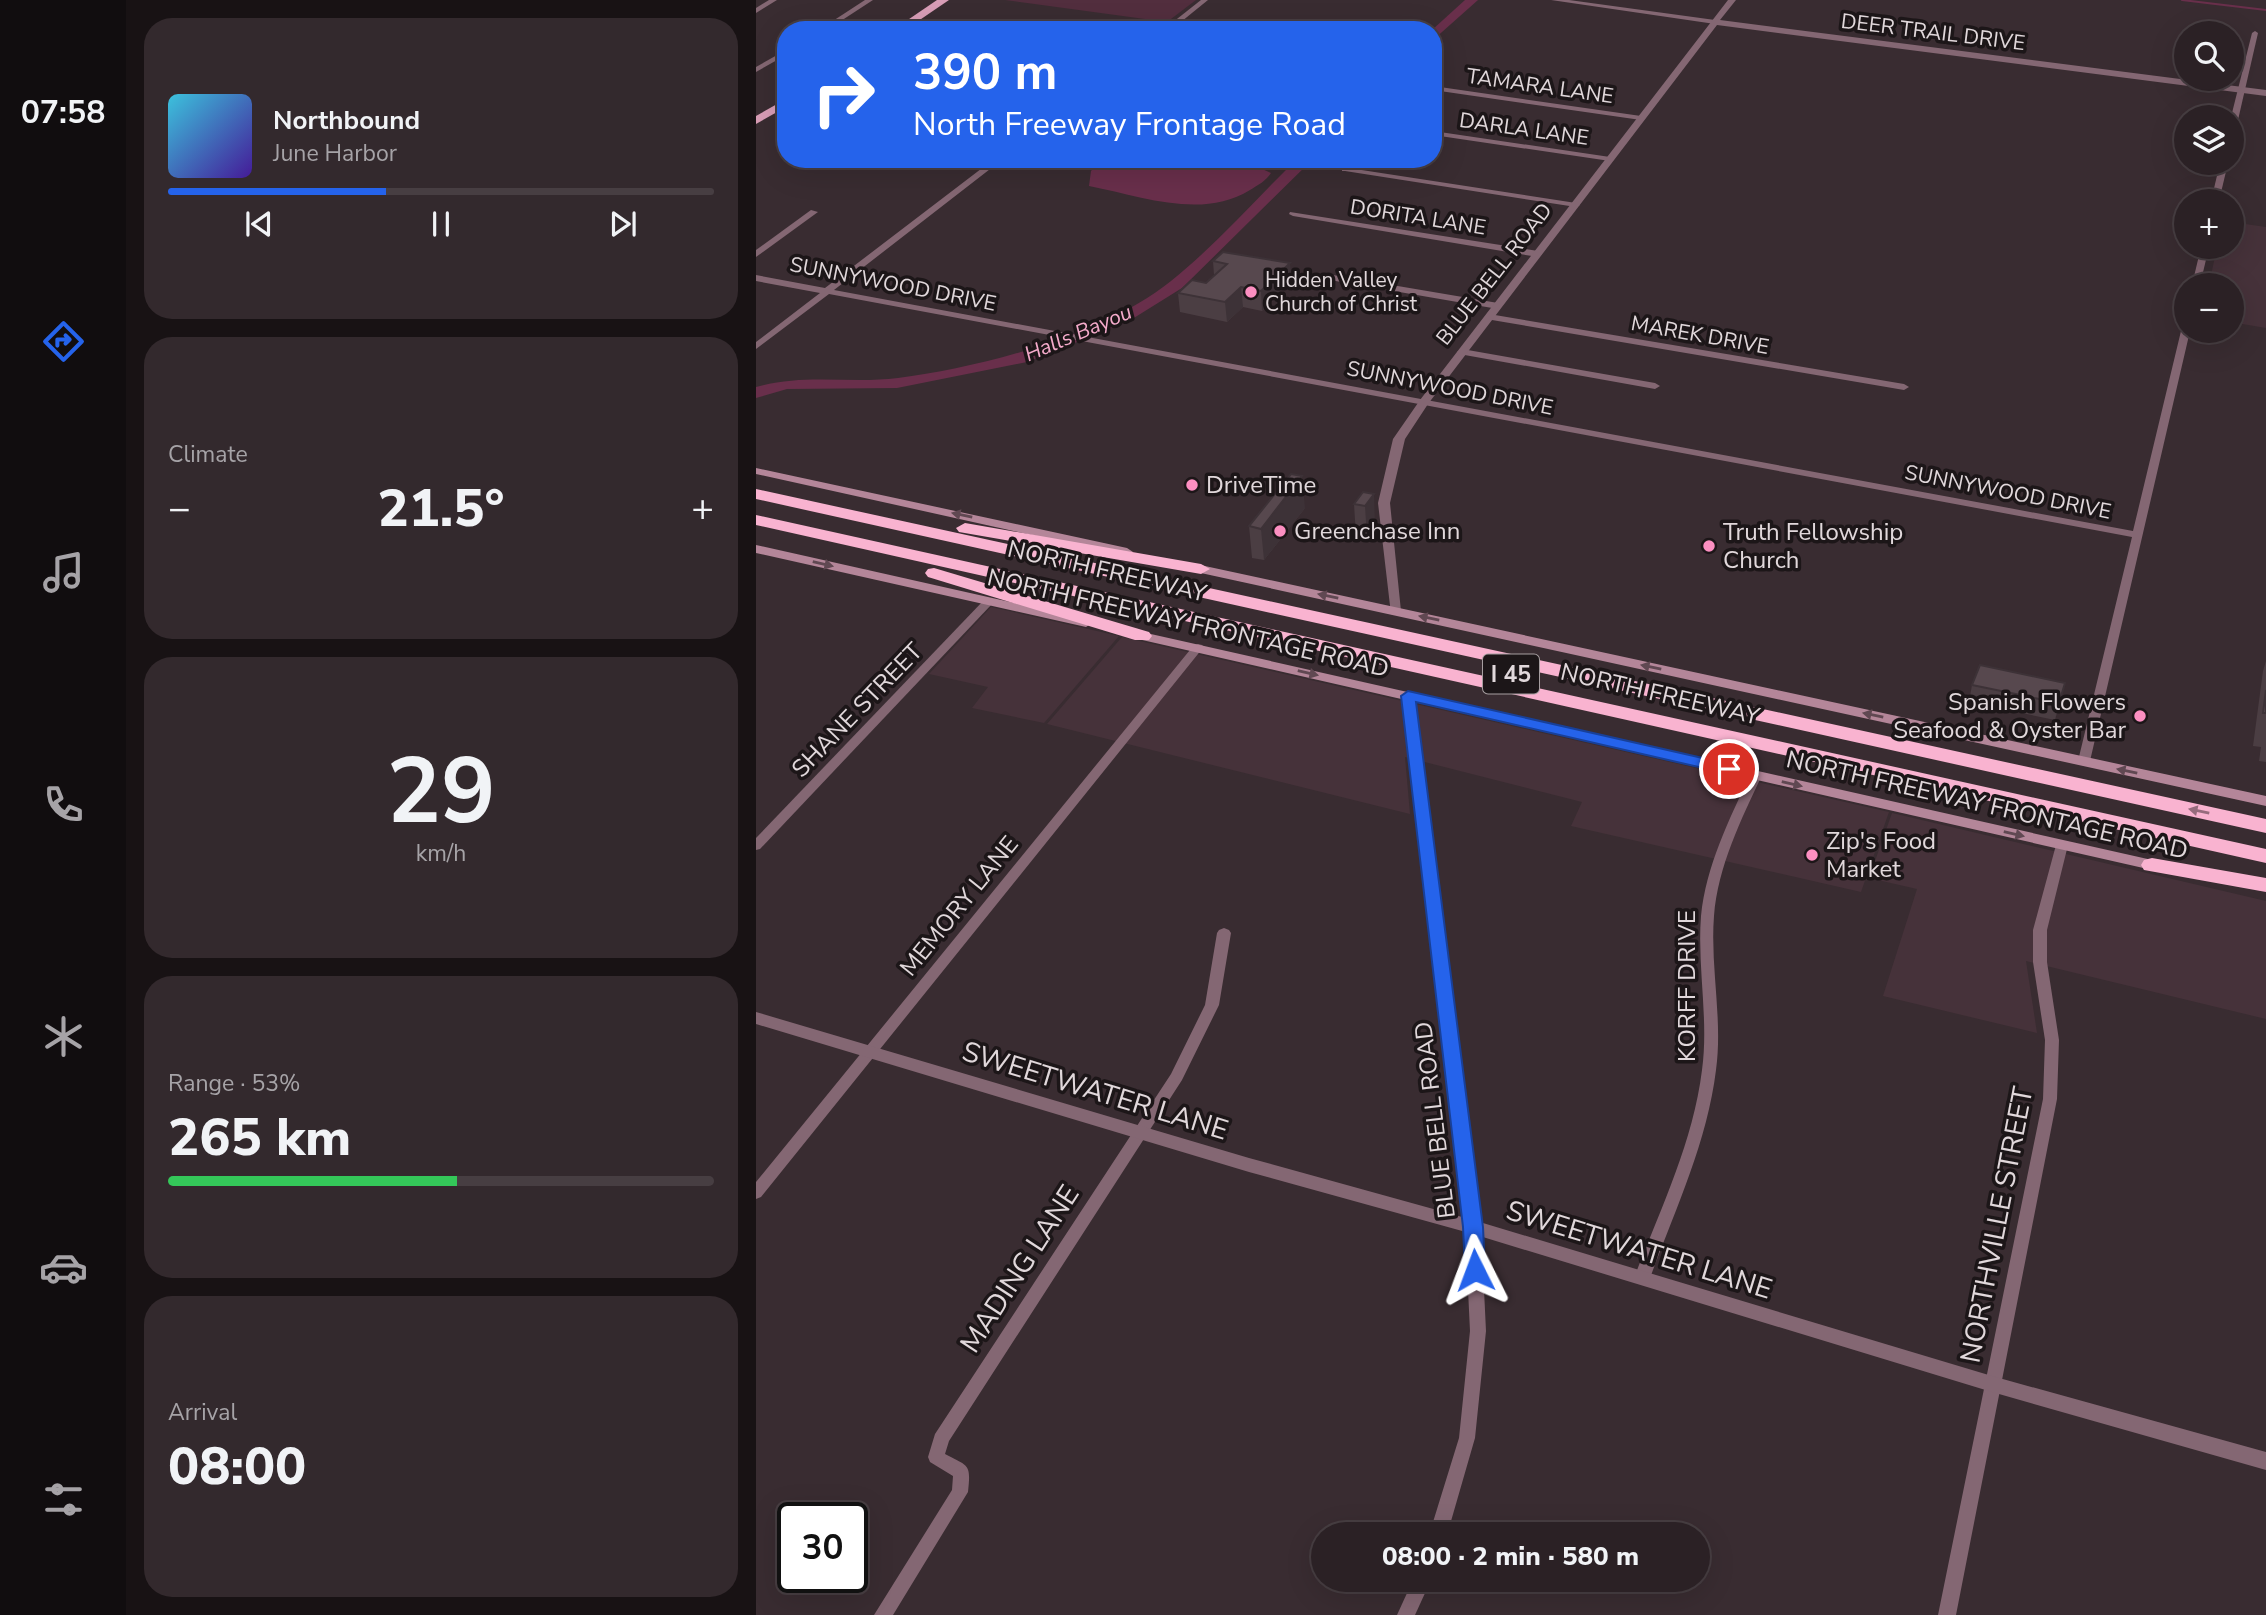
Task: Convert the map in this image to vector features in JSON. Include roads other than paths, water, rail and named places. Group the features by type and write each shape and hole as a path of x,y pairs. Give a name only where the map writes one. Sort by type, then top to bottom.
{"highway":[{"name":"NORTH FREEWAY","path":"756,494 2266,826"},
{"name":"NORTH FREEWAY","path":"756,506 2266,842"},
{"path":"847,516 897,517 1201,569"},
{"name":"NORTH FREEWAY","path":"756,520 2266,856"},
{"path":"803,530 832,545 983,587 1142,636"},
{"path":"2152,865 2266,885"}],"main road":[{"path":"912,21 944,0"},
{"path":"756,121 777,108"},
{"path":"756,471 2266,800"},
{"name":"NORTH FREEWAY FRONTAGE ROAD","path":"756,549 1198,647 2266,892"}],"street":[{"path":"756,10 774,0"},
{"path":"836,21 870,0"},
{"path":"1178,21 1205,0"},
{"name":"DEER TRAIL DRIVE","path":"1554,0 2174,80"},
{"name":"BLUE BELL ROAD","path":"1395,611 1384,503 1399,439 1424,402 1732,0"},
{"path":"2244,77 2255,33"},
{"path":"756,70 777,57"},
{"path":"756,58 777,61"},
{"name":"TAMARA LANE","path":"1442,89 1641,118"},
{"name":"DEER TRAIL DRIVE","path":"2244,89 2266,93"},
{"name":"DARLA LANE","path":"1442,134 1610,159"},
{"path":"756,346 987,168"},
{"path":"1345,169 1576,205"},
{"path":"756,254 814,212"},
{"name":"DORITA LANE","path":"1293,214 1538,254"},
{"path":"1327,277 1498,306"},
{"name":"SUNNYWOOD DRIVE","path":"756,278 2138,535"},
{"name":"MAREK DRIVE","path":"1489,317 1904,387"},
{"path":"2084,761 2183,343"},
{"path":"1462,352 1655,386"},
{"name":"SHANE STREET","path":"756,846 988,602"},
{"name":"MEMORY LANE","path":"756,1193 1198,647"},
{"name":"BLUE BELL ROAD","path":"1408,696 1473,1227 1478,1331 1471,1415 1442,1522"},
{"name":"KORFF DRIVE","path":"1642,1278 1692,1145 1707,1087 1712,1034 1707,935 1711,889 1725,844 1756,775"},
{"name":"NORTHVILLE STREET","path":"1947,1615 2053,1072 2052,1040 2040,962 2040,930 2062,845"},
{"name":"MADING LANE","path":"883,1615 960,1492 962,1472 936,1457 941,1439 1177,1076 1212,1005 1224,933"},
{"name":"SWEETWATER LANE","path":"756,1018 1473,1227 1992,1384 2266,1461"},
{"path":"1406,1615 1417,1592"}],"waterway":[{"name":"Halls Bayou","path":"1442,28 1472,0"},
{"path":"2182,0 2266,10"},
{"name":"Halls Bayou","path":"756,393 786,384 897,383 1027,357 1123,317 1176,285 1297,168"}],"place":[{"name":"Hidden Valley Church of Christ","path":"1251,292"},
{"name":"DriveTime","path":"1192,485"},
{"name":"Greenchase Inn","path":"1280,531"},
{"name":"Truth Fellowship Church","path":"1709,546"},
{"name":"Spanish Flowers Seafood & Oyster Bar","path":"2140,716"},
{"name":"Zip's Food Market","path":"1812,855"}]}
